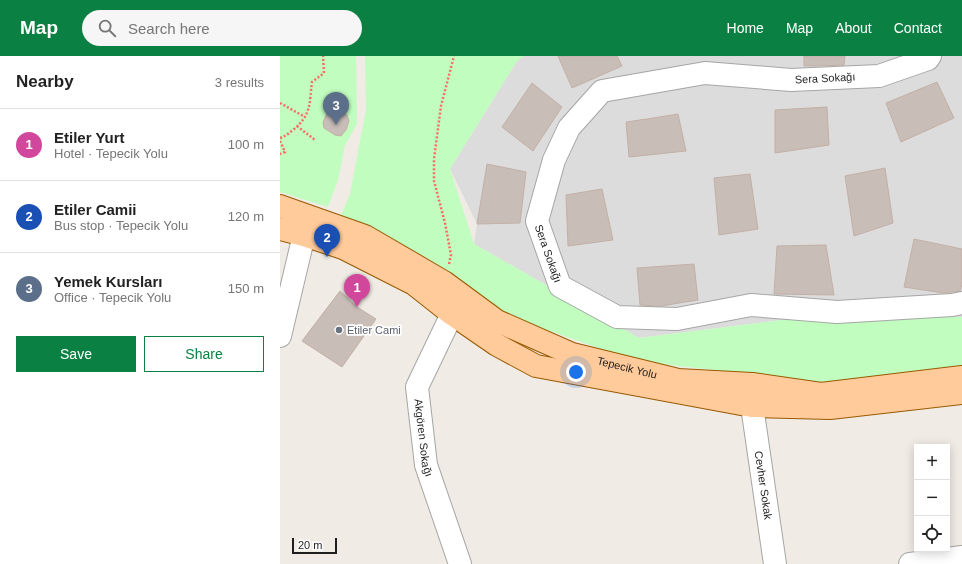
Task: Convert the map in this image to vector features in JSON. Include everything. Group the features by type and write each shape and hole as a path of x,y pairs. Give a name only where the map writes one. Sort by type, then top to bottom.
{"main road":[{"name":"Tepecik Yolu","path":"280,206 306,226 343,248 414,284 572,354 678,380 752,384 821,394 962,377"},
{"name":"Tepecik Yolu","path":"280,229 306,226 365,236 444,282 457,304 497,345 536,366 752,406 830,408 962,393"},
{"path":"752,384 752,406"}],"street":[{"name":"Sera Sokağı","path":"930,56 928,59 879,76 791,80 705,73 602,90 569,128 554,160 537,221 560,286 617,317 677,319 751,305 836,312 952,305 962,303"},
{"path":"280,336 286,290 306,226"},
{"name":"Akgören Sokağı","path":"457,304 417,387 426,465 460,564"},
{"name":"Cevher Sokak","path":"752,406 775,564"},
{"path":"910,564 962,557"}],"path":[{"path":"280,138 285,137 303,122 308,112 312,82 324,73 323,56"},
{"path":"444,282 451,255 445,223 434,181 434,159 441,106 454,56"},
{"path":"280,103 305,117"},
{"path":"297,126 315,140"},
{"path":"280,141 285,152 280,154"}],"shaded area":[{"path":"524,56 962,56 962,319 782,320 639,338 474,244 477,224 450,169 517,61"}],"green space":[{"path":"280,56 356,56 357,124 345,145 338,180 328,207 280,192"},
{"path":"365,56 524,56 517,61 450,169 474,244 639,338 782,320 962,317 962,367 820,382 635,361 502,314 468,285 424,256 340,218 350,194 366,110"}],"building":[{"path":"558,56 617,56 622,66 572,88"},
{"path":"804,56 845,56 844,65 804,66"},
{"path":"937,82 954,118 901,142 886,103"},
{"path":"532,83 562,107 533,151 502,127"},
{"path":"827,107 829,145 775,153 775,110"},
{"path":"336,110 347,115 349,121 346,130 341,136 335,135 324,128 323,122 328,111"},
{"path":"678,114 686,151 629,157 626,122 647,120"},
{"path":"487,164 526,172 520,223 477,224"},
{"path":"885,168 893,223 854,236 845,176"},
{"path":"750,174 758,229 719,235 714,178"},
{"path":"602,189 613,240 568,246 566,195"},
{"path":"914,239 962,249 962,284 960,291 943,293 904,287"},
{"path":"826,245 834,295 774,294 777,246"},
{"path":"694,264 698,300 661,306 640,305 637,268"},
{"name":"Etiler Cami","path":"340,291 357,307 376,319 342,367 302,341"}],"place":[{"name":"Yemek Kursları","path":"336,125"},
{"name":"Etiler Camii","path":"327,257"},
{"name":"Etiler Yurt","path":"357,307"},
{"name":"Etiler Cami","path":"339,330"}]}
